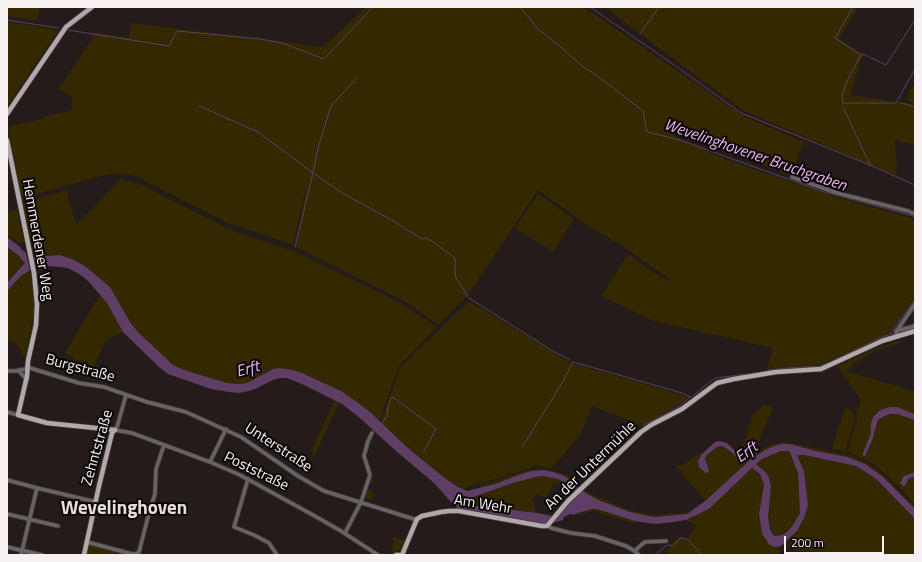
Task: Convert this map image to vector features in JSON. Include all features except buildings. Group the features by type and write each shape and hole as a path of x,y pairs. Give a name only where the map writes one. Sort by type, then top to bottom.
{"main road":[{"path":"7,114 66,27 92,7"},
{"name":"Hemmerdener Weg","path":"7,140 34,273 37,313 27,368 27,380 18,415"},
{"name":"An der Untermühle","path":"549,524 576,493 643,430 682,409 717,384 734,379 776,372 821,369 876,344 915,331"},
{"path":"18,415 48,423 115,430"},
{"name":"Zehntstraße","path":"84,555 112,433 115,430"},
{"name":"Am Wehr","path":"417,520 422,516 455,511 545,527 549,524"},
{"path":"396,555 401,555 417,520"}],"street":[{"path":"792,177 832,192 905,210 915,214"},
{"path":"895,337 896,331 915,304"},
{"path":"896,331 915,326"},
{"path":"7,371 27,368"},
{"name":"Burgstraße","path":"27,368 79,383 104,387 126,395"},
{"path":"18,370 27,380"},
{"name":"Unterstraße","path":"126,395 186,412 226,429 249,442 321,490 417,520"},
{"name":"Zehntstraße","path":"115,430 126,395"},
{"path":"7,412 18,415"},
{"path":"210,462 226,429"},
{"name":"Poststraße","path":"115,430 132,433 210,462 248,479 345,533 378,555"},
{"path":"345,533 361,502 370,475 364,456 372,433"},
{"path":"87,542 132,554 139,552 156,492 156,470 164,445"},
{"path":"248,479 234,527 269,543 277,555"},
{"path":"7,480 96,502"},
{"path":"21,555 37,488"},
{"path":"7,514 58,526"},
{"name":"Am Wehr","path":"549,524 551,528 572,534 595,536 623,545 635,551"},
{"path":"639,555 635,551 645,542 666,541"},
{"path":"7,547 42,555"}],"shaded area":[{"path":"7,7 41,7 36,21 7,16"},
{"path":"366,7 584,7 745,117 804,142 791,175 670,132 680,140 739,164 830,195 911,218 915,222 915,297 889,334 825,363 767,369 773,348 653,321 601,296 628,254 669,282 671,280 625,248 587,225 538,190 469,294 438,325 408,303 296,247 307,183 293,245 228,223 135,176 110,174 21,198 8,126 42,119 43,117 72,110 72,96 58,90 96,33 129,38 131,23 323,47"},
{"path":"604,7 858,7 839,39 863,54 850,95 915,105 915,145 895,140 897,176 744,111"},
{"path":"7,22 59,30 7,106"},
{"path":"915,82 915,104 909,102 906,98"},
{"path":"121,179 138,183 228,229 294,251 400,303 437,327 401,364 397,371 379,421 370,412 341,391 293,370 279,368 272,369 247,383 238,384 227,383 173,366 137,331 130,322 110,287 85,266 61,255 33,257 31,248 38,246 37,241 29,240 21,203 67,190 76,225"},
{"path":"538,194 574,219 553,252 515,228"},
{"path":"16,209 24,242 21,243 7,235 7,212"},
{"path":"7,237 26,253 30,270 21,276 7,291 7,283 25,263 18,255 7,247"},
{"path":"7,247 26,263 7,283"},
{"path":"60,255 85,266 110,287 130,322 137,331 173,365 184,370 227,383 238,384 247,383 273,369 279,368 302,373 341,391 357,402 441,475 456,486 467,491 495,484 524,473 544,470 564,476 591,496 630,512 654,517 687,514 705,501 751,459 771,447 781,444 790,444 848,457 865,464 882,476 915,509 915,519 879,482 856,466 804,455 797,455 804,471 808,505 804,518 797,531 781,546 774,547 769,544 762,534 759,514 764,485 760,474 752,468 709,509 686,520 674,522 655,524 635,521 593,509 568,515 564,517 563,520 553,523 541,523 458,508 434,483 361,419 342,404 304,385 287,378 280,378 255,389 239,393 211,389 168,374 123,332 107,303 88,281 68,268 51,266 35,268 33,257","holes":["781,451 789,451 798,473 800,513 788,531 782,535 775,536 770,529 768,517 771,486 769,477 756,464 762,459","543,476 558,479 564,482 578,495 557,517 537,513 478,506 468,503 468,499 513,483"]},
{"path":"30,270 34,312 26,356 22,356 19,348 14,342 7,341 7,291 21,276"},
{"path":"100,294 107,303 123,332 107,339 94,367 86,363 84,365 65,353"},
{"path":"469,301 571,363 685,396 687,398 642,426 592,406 581,434 552,468 536,464 534,467 483,483 478,482 465,490 462,489 441,475 381,423 400,368"},
{"path":"900,340 901,343 875,351 853,364 846,371 915,391 915,414 897,407 871,423 871,433 863,453 865,456 879,419 891,414 897,414 915,420 915,472 905,475 909,478 915,477 915,504 890,478 872,463 848,452 857,420 854,410 857,412 861,400 837,366 877,348"},
{"path":"335,400 339,403 314,457 312,456 313,452 311,451"},
{"path":"763,404 774,407 754,452 773,444 787,442 853,456 869,464 884,475 915,507 915,509 882,476 857,460 790,444 781,444 762,452 751,459 705,501 675,465 682,465 700,453 702,454 698,461 708,467 705,459 706,456 717,447 721,446 726,448 732,454 743,459 740,456 753,414 757,412"},
{"path":"846,407 853,412 855,417 846,452 832,449"},
{"path":"891,407 897,407 915,414 915,420 897,414 890,414 879,419 873,438 865,456 863,456 871,433 871,423 873,417 879,411"},
{"path":"719,441 727,443 743,460 740,460 726,448 721,446 717,447 706,456 705,459 709,472 706,473 699,467 698,461 702,454 715,442"},
{"path":"781,451 789,451 798,473 800,513 788,531 782,535 775,536 770,529 768,517 771,486 769,477 756,465 762,459"},
{"path":"797,455 847,463 856,466 872,476 915,519 915,555 813,555 814,552 785,548 791,541 790,540 780,548 779,555 671,555 666,551 670,548 673,542 680,537 687,539 696,526 686,520 709,509 752,467 760,474 764,485 759,514 762,534 786,542 797,531 801,524 804,471"},
{"path":"538,469 558,472 569,476 581,485 579,487 564,476 544,470 524,473 495,484 479,487 481,485 526,471"},
{"path":"915,472 915,477 909,478 904,487 900,483 904,476"},
{"path":"536,477 558,479 575,491 573,492 563,484 554,484 546,498 537,494 532,499 537,513 478,506 468,503 468,499 513,483"},
{"path":"371,478 374,480 373,483 370,482 368,489 374,492 371,500 365,498"},
{"path":"584,490 629,510 656,515 688,512 687,514 654,517 637,514 601,501 583,491"},
{"path":"593,509 635,521 635,524 593,511 576,515"},
{"path":"393,537 405,540 401,549 391,555 394,541 392,540"},
{"path":"88,543 115,551 114,555 87,555 89,547"}],"waterway":[{"path":"68,30 169,46 177,31 261,39 282,43 324,59 373,7"},
{"name":"Wevelinghovener Bruchgraben","path":"520,7 538,29 581,65 643,111 647,132 680,140 821,191 913,216 915,219"},
{"path":"590,7 741,113 870,165 915,185"},
{"path":"640,34 659,7"},
{"path":"843,103 842,96 847,81 861,55 835,38 853,7"},
{"path":"7,20 59,28"},
{"path":"861,55 863,54 886,65 915,20"},
{"path":"843,103 896,103 915,69"},
{"path":"295,247 318,148 330,109 357,78"},
{"path":"900,103 915,107"},
{"path":"199,106 258,132 342,193 390,219 422,239 426,238 433,242 455,258 456,278 468,297"},
{"path":"843,107 870,165"},
{"path":"469,298 551,350 570,360"},
{"path":"890,334 915,299"},
{"path":"899,332 915,328"},
{"path":"768,370 819,366 894,333"},
{"path":"522,447 561,385 573,362 682,393 691,397 692,396"},
{"path":"694,395 716,378 763,372"},
{"path":"381,425 388,415 387,410 391,397 394,398 436,429 424,451"},
{"path":"644,425 678,407 690,397"},
{"path":"655,555 667,545 673,546 680,538 687,539 702,555"}],"district":[{"name":"Wevelinghoven","path":"124,509"}],"water label":[{"name":"Erft","path":"248,370"},
{"name":"Erft","path":"747,453"}]}
